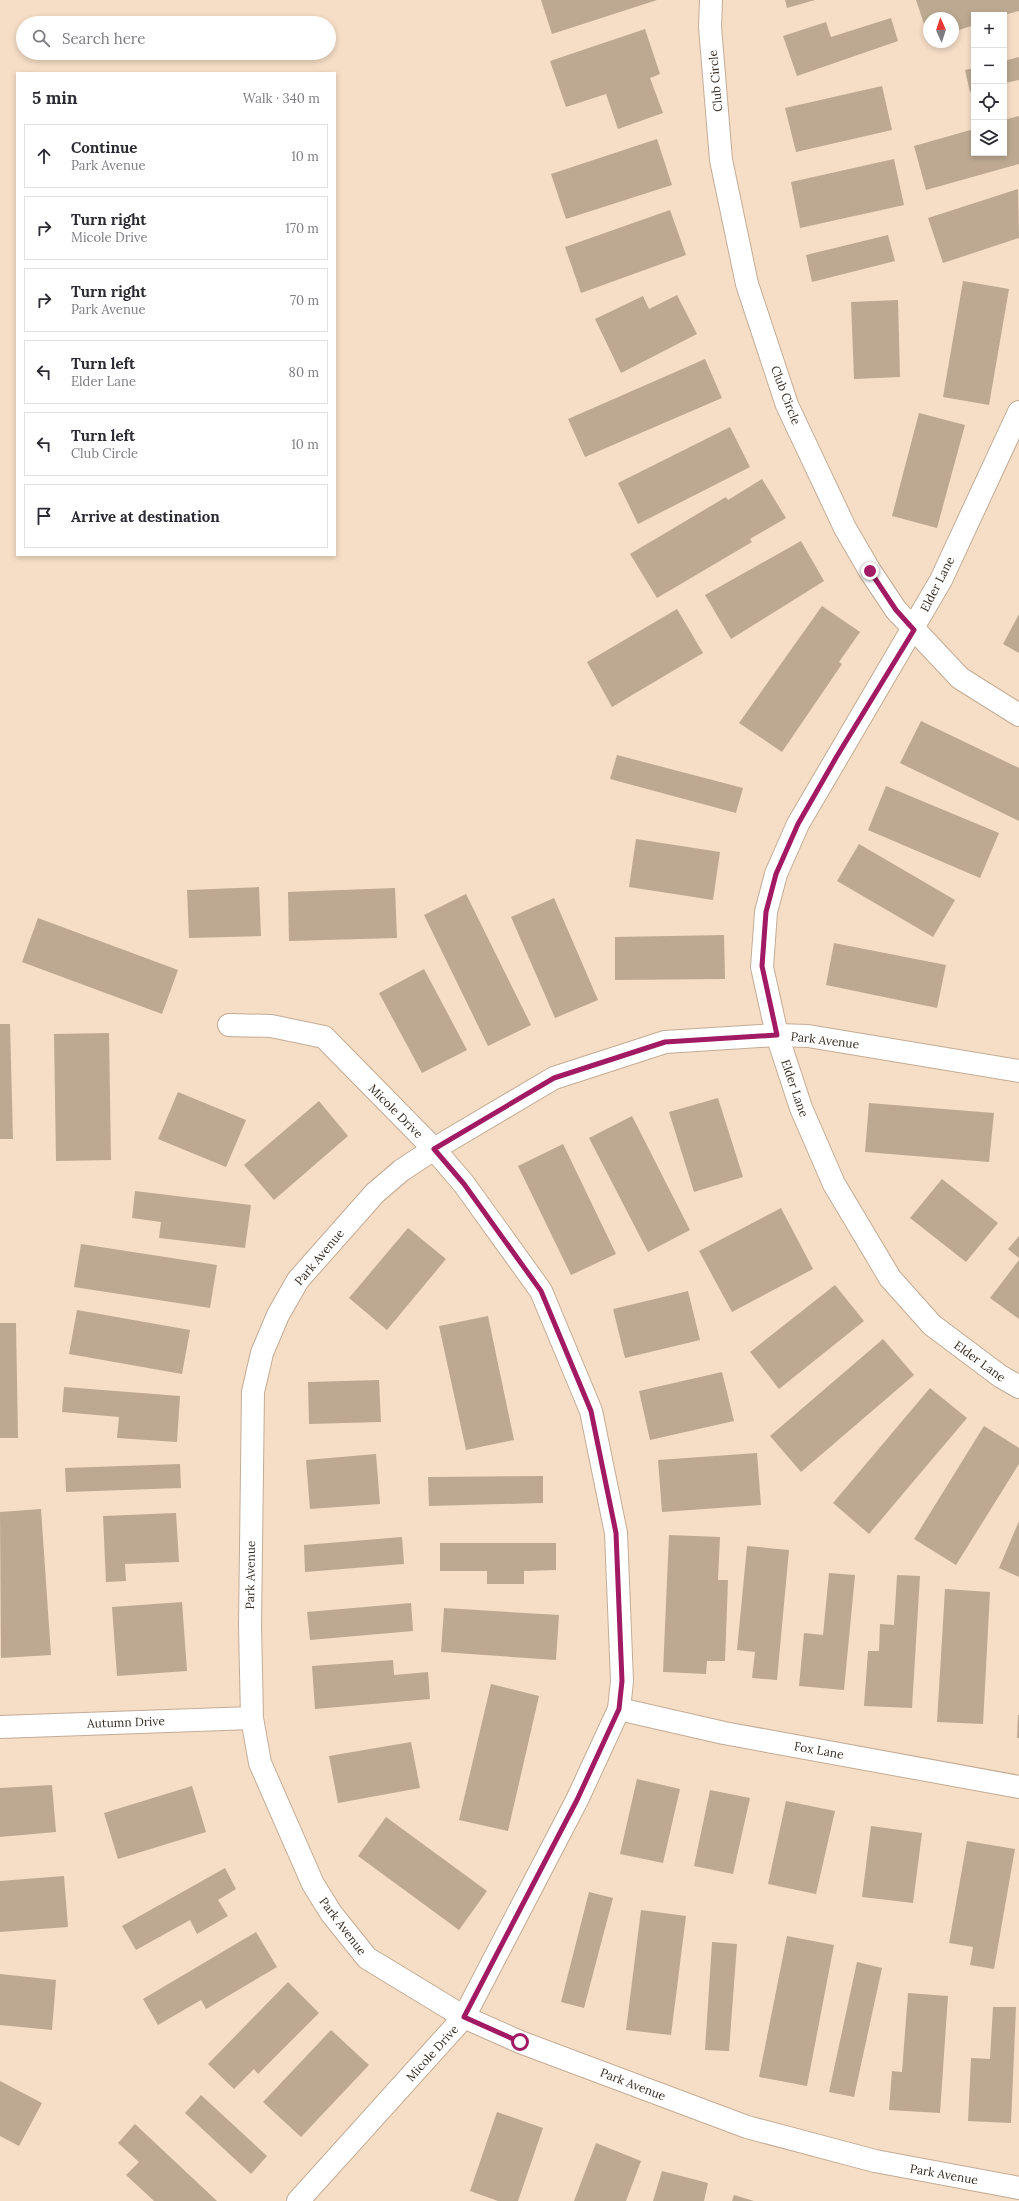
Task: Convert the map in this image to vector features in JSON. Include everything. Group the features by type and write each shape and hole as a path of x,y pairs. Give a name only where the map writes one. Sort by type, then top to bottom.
{"street":[{"name":"Club Circle","path":"711,0 710,27 721,160 747,284 787,405 845,528 870,571 896,610 960,678 1019,715"},
{"name":"Elder Lane","path":"1019,412 941,580 914,630 837,756 798,824 776,874 766,912 762,966 777,1035 801,1108 834,1184 890,1278 932,1325 1000,1376 1019,1387"},
{"name":"Micole Drive","path":"229,1025 271,1026 324,1037 434,1149 464,1184 541,1291 591,1411 616,1533 622,1681 619,1709 577,1800 464,2017 298,2201"},
{"name":"Park Avenue","path":"1019,1071 808,1036 777,1035 665,1042 554,1078 434,1149 402,1170 375,1193 298,1280 278,1315 262,1353 253,1392 250,1626 252,1718 260,1762 312,1884 331,1913 367,1958 464,2017 520,2042 747,2127 875,2161 1019,2188"},
{"name":"Fox Lane","path":"619,1709 724,1733 1019,1787"},
{"name":"Autumn Drive","path":"0,1727 252,1718"}],"building":[{"path":"541,0 657,0 552,34"},
{"path":"785,0 815,0 787,8"},
{"path":"916,0 1019,0 1019,11 1007,14 1007,12 971,12 971,26 959,30 959,12 923,12 923,21"},
{"path":"891,18 898,41 797,76 783,36 826,22 831,37"},
{"path":"645,29 660,74 650,78 663,113 618,129 606,94 566,107 550,61"},
{"path":"1019,57 1019,80 1007,82 1007,60"},
{"path":"971,69 971,92 970,92 965,70"},
{"path":"882,86 892,130 796,152 785,108"},
{"path":"1019,116 1019,164 926,190 914,146 971,130 971,156 1007,156 1007,119"},
{"path":"657,139 672,185 566,219 551,174"},
{"path":"894,159 904,205 800,228 791,182"},
{"path":"1018,189 1019,238 943,263 928,218"},
{"path":"670,210 686,255 581,293 565,247"},
{"path":"888,235 895,261 812,282 806,255"},
{"path":"963,281 1009,289 989,405 943,397"},
{"path":"677,295 697,334 621,373 595,319 643,296 649,309"},
{"path":"898,300 900,377 854,379 851,302"},
{"path":"705,359 722,398 585,457 568,419"},
{"path":"919,413 965,425 937,528 892,516"},
{"path":"730,427 750,467 638,524 618,483"},
{"path":"762,479 786,518 750,539 752,542 657,598 630,554 726,497 728,500"},
{"path":"801,541 824,581 731,639 705,595"},
{"path":"822,606 860,632 839,662 842,664 782,752 739,723"},
{"path":"677,609 703,653 612,707 587,662"},
{"path":"1019,614 1019,653 1003,644"},
{"path":"921,721 1019,768 1019,821 900,763"},
{"path":"617,755 743,788 736,813 610,779"},
{"path":"886,786 999,833 980,878 868,830"},
{"path":"636,839 720,852 713,900 629,887"},
{"path":"859,844 955,900 933,937 837,881"},
{"path":"259,887 261,936 189,938 187,890"},
{"path":"395,888 397,938 289,941 288,892"},
{"path":"466,894 531,1025 488,1046 424,915"},
{"path":"554,898 598,1000 555,1018 511,917"},
{"path":"38,918 178,970 162,1014 22,962"},
{"path":"724,935 725,979 615,980 615,937"},
{"path":"834,943 946,965 937,1008 826,985"},
{"path":"424,969 467,1050 422,1073 379,993"},
{"path":"0,1024 10,1024 13,1139 0,1139"},
{"path":"109,1033 111,1160 56,1161 54,1034"},
{"path":"178,1092 246,1120 226,1167 158,1139"},
{"path":"718,1098 743,1177 694,1192 669,1112"},
{"path":"319,1101 348,1136 274,1200 244,1165"},
{"path":"869,1103 994,1113 989,1162 865,1152"},
{"path":"632,1116 690,1230 648,1252 589,1138"},
{"path":"563,1144 616,1254 571,1275 518,1166"},
{"path":"942,1179 998,1223 966,1262 910,1218"},
{"path":"135,1191 251,1205 245,1248 159,1238 161,1222 132,1218"},
{"path":"781,1208 813,1269 732,1312 699,1251"},
{"path":"408,1228 446,1259 387,1330 349,1298"},
{"path":"1019,1236 1019,1258 1008,1249"},
{"path":"81,1244 217,1265 210,1308 74,1287"},
{"path":"1019,1260 1019,1319 990,1298"},
{"path":"835,1285 864,1321 779,1389 750,1352"},
{"path":"688,1291 700,1340 625,1358 613,1309"},
{"path":"77,1310 190,1330 182,1374 69,1354"},
{"path":"488,1316 514,1440 466,1450 439,1326"},
{"path":"0,1323 16,1323 18,1438 0,1438"},
{"path":"883,1339 914,1375 801,1472 770,1436"},
{"path":"722,1372 734,1421 650,1440 639,1391"},
{"path":"379,1380 381,1422 309,1424 308,1382"},
{"path":"64,1387 180,1396 177,1442 117,1438 119,1417 62,1412"},
{"path":"930,1388 967,1418 869,1534 833,1503"},
{"path":"984,1426 1019,1448 1019,1464 956,1565 914,1539"},
{"path":"757,1453 761,1505 662,1512 658,1460"},
{"path":"376,1454 380,1504 310,1509 306,1460"},
{"path":"180,1464 181,1488 66,1492 65,1468"},
{"path":"543,1476 543,1503 429,1506 428,1477"},
{"path":"41,1509 51,1655 1,1658 0,1512"},
{"path":"176,1513 179,1562 125,1564 126,1581 106,1582 103,1516"},
{"path":"1019,1521 1019,1577 999,1568"},
{"path":"669,1535 720,1537 718,1580 728,1580 725,1661 707,1661 706,1674 663,1672"},
{"path":"402,1537 404,1564 305,1572 304,1545"},
{"path":"440,1543 556,1543 556,1570 524,1571 524,1584 487,1584 487,1571 440,1571"},
{"path":"747,1546 789,1550 777,1680 752,1678 755,1652 737,1650"},
{"path":"829,1573 855,1575 844,1690 799,1686 804,1633 823,1635"},
{"path":"897,1575 920,1576 912,1708 864,1706 868,1651 879,1651 880,1624 894,1625"},
{"path":"945,1589 990,1592 983,1724 937,1722"},
{"path":"182,1602 187,1671 117,1676 112,1607"},
{"path":"411,1603 413,1631 310,1640 307,1612"},
{"path":"444,1608 559,1615 556,1660 441,1652"},
{"path":"393,1660 394,1675 428,1672 430,1699 315,1709 312,1666"},
{"path":"491,1684 539,1696 508,1831 459,1820"},
{"path":"1018,1715 1019,1738 1017,1738"},
{"path":"411,1742 420,1788 338,1803 329,1756"},
{"path":"637,1779 680,1789 663,1863 620,1854"},
{"path":"52,1785 56,1832 0,1837 0,1788"},
{"path":"192,1786 206,1832 118,1859 104,1813"},
{"path":"710,1790 750,1798 733,1874 694,1866"},
{"path":"786,1801 835,1811 816,1894 768,1884"},
{"path":"386,1817 487,1891 459,1930 358,1856"},
{"path":"871,1826 922,1833 913,1903 862,1897"},
{"path":"967,1841 1015,1849 994,1969 970,1965 973,1947 949,1943"},
{"path":"225,1868 236,1889 218,1900 228,1916 197,1934 190,1920 136,1950 122,1926"},
{"path":"64,1876 68,1927 0,1932 0,1881"},
{"path":"589,1892 613,1898 584,2008 561,2002"},
{"path":"641,1910 686,1916 671,2035 626,2030"},
{"path":"256,1932 277,1967 206,2009 201,2000 158,2025 143,1999"},
{"path":"787,1936 834,1945 807,2086 759,2077"},
{"path":"712,1942 737,1944 729,2051 705,2050"},
{"path":"857,1962 882,1968 854,2097 829,2092"},
{"path":"0,1974 56,1980 52,2030 0,2025"},
{"path":"288,1982 319,2013 258,2074 254,2069 234,2089 208,2064"},
{"path":"908,1993 948,1996 940,2113 889,2110 892,2071 902,2072"},
{"path":"993,2007 1016,2007 1011,2123 968,2121 971,2058 990,2059"},
{"path":"331,2030 369,2065 301,2137 263,2102"},
{"path":"0,2081 42,2103 19,2146 0,2136"},
{"path":"201,2095 267,2156 251,2174 185,2113"},
{"path":"497,2112 543,2128 518,2201 498,2201 470,2191"},
{"path":"135,2124 217,2201 154,2201 126,2175 139,2162 118,2143"},
{"path":"596,2143 641,2161 626,2201 574,2201"},
{"path":"662,2171 708,2183 704,2201 653,2201"},
{"path":"734,2195 754,2201 732,2201"}],"route":[{"path":"520,2042 464,2017 577,1800 619,1709 622,1681 616,1533 591,1411 541,1291 464,1184 434,1149 554,1078 665,1042 777,1035 762,966 766,912 776,874 798,824 837,756 914,630 896,610 870,571"}]}
